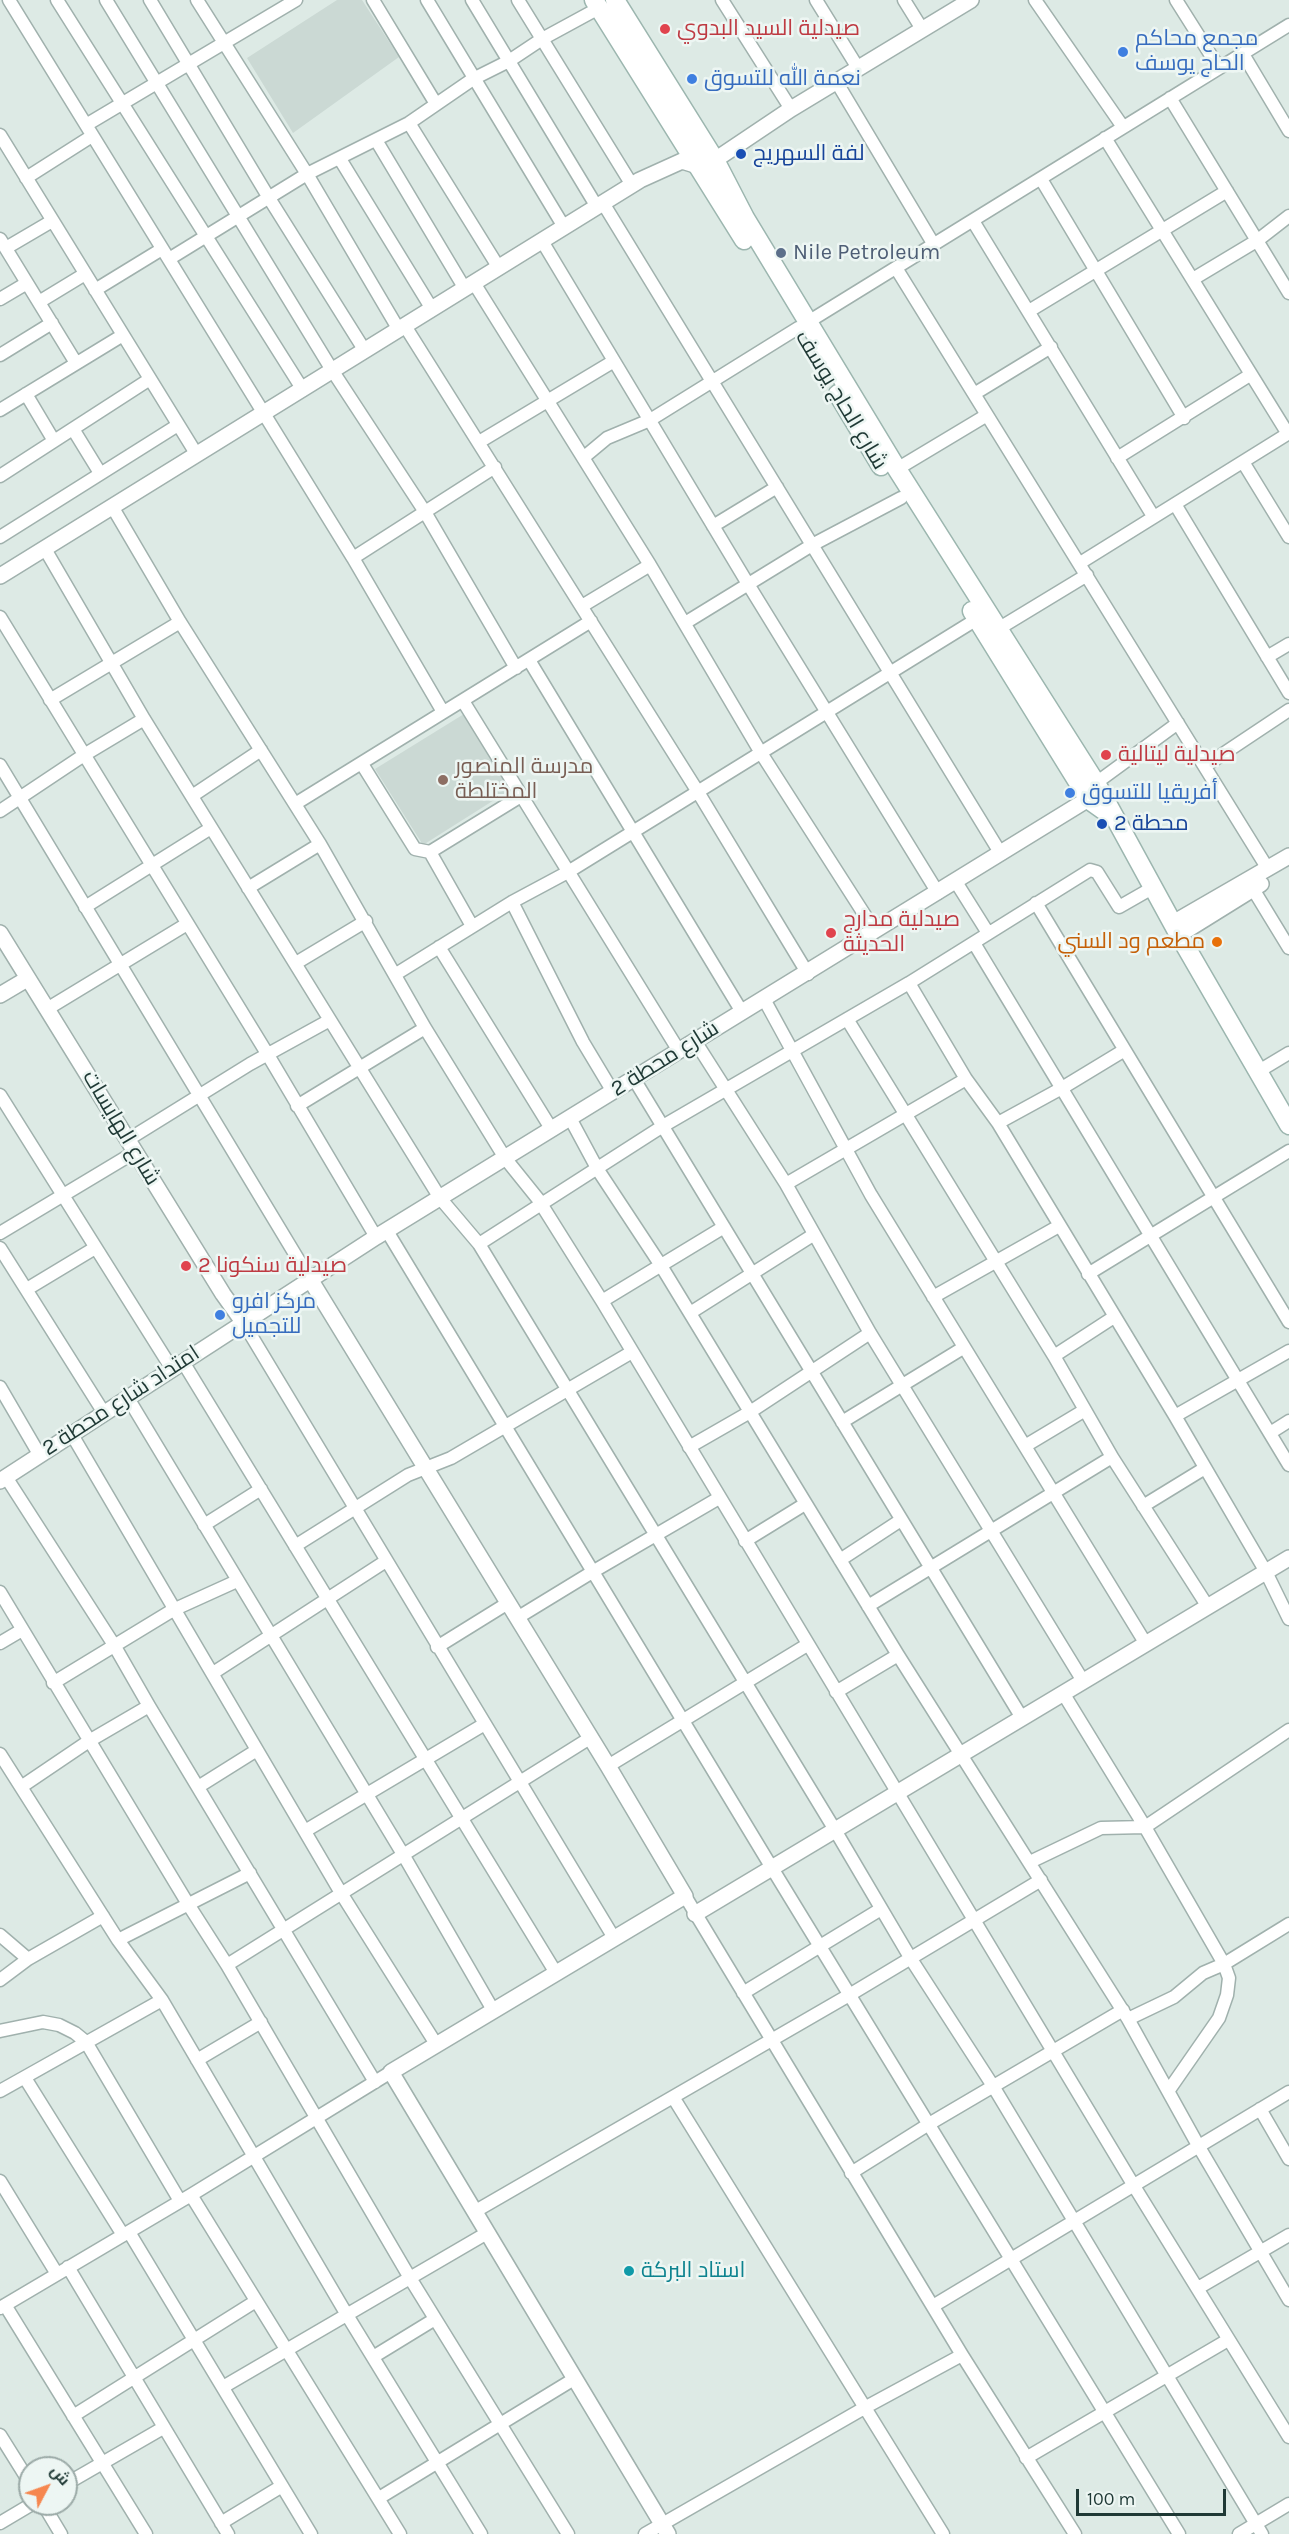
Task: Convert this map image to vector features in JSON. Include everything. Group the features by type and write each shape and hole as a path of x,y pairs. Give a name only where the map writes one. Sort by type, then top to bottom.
{"main road":[{"name":"شارع الحاج يوسف","path":"615,0 901,498 977,619 1095,791"},
{"name":"شارع الحاج يوسف","path":"596,4 707,163"},
{"name":"شارع الحاج يوسف","path":"803,325 998,629 1095,791"},
{"path":"1095,791 1119,821 1176,929 1289,1125"}],"street":[{"path":"9,0 353,558 443,712"},
{"path":"57,0 303,390"},
{"path":"106,0 332,370 425,512 516,668"},
{"path":"150,0 269,198 365,351"},
{"path":"197,0 402,328 495,467 698,792 808,974"},
{"path":"374,0 436,104"},
{"path":"427,0 564,227"},
{"path":"472,0 712,380 1001,854"},
{"path":"518,0 632,185"},
{"path":"722,0 791,109"},
{"path":"816,0 858,68"},
{"path":"904,0 922,30"},
{"path":"0,576 632,185 682,161 707,163 836,81 971,0"},
{"path":"1035,0 1123,127"},
{"path":"1176,0 1219,68"},
{"path":"26,178 122,104 292,1"},
{"path":"95,290 207,236 307,174 410,123 473,79 509,61 596,4"},
{"path":"583,458 606,438 650,420 1289,25"},
{"path":"1243,54 1289,131"},
{"path":"836,81 934,244"},
{"path":"1170,98 1289,293"},
{"path":"410,123 499,268"},
{"path":"0,135 197,456"},
{"path":"1080,563 1288,433 1250,375 1106,138"},
{"path":"376,140 583,458 685,623 761,753 875,931"},
{"path":"340,159 432,309"},
{"path":"1041,179 1184,418"},
{"path":"1029,311 1227,191"},
{"path":"1193,279 1258,240 1289,216"},
{"path":"52,221 2,243 76,363"},
{"path":"973,221 1153,516"},
{"path":"542,241 826,713 938,893"},
{"path":"896,268 1268,869"},
{"path":"39,302 85,274"},
{"path":"0,299 27,283"},
{"path":"0,355 52,323"},
{"path":"0,410 123,335"},
{"path":"974,394 1051,347"},
{"path":"479,442 614,361"},
{"path":"1117,458 1250,375"},
{"path":"0,476 150,379"},
{"path":"26,394 54,441"},
{"path":"897,469 987,415"},
{"path":"0,537 178,424"},
{"path":"73,429 100,473"},
{"path":"1243,462 1284,518 1289,537"},
{"path":"353,558 495,467"},
{"path":"713,526 777,487"},
{"path":"685,623 812,545 901,498"},
{"path":"1175,504 1289,693"},
{"path":"112,508 180,622 320,844 425,1028 506,1158 540,1204 602,1300 896,1793 1289,2437"},
{"path":"45,549 113,662 144,719 440,1198 479,1244 835,1830 910,1959 993,2086 1259,2529"},
{"path":"582,606 650,565"},
{"path":"998,629 1087,575"},
{"path":"0,617 297,1106 506,1427 594,1570 772,1868 1179,2534"},
{"path":"396,974 512,902 568,872 634,832 977,619"},
{"path":"295,804 591,621"},
{"path":"51,700 180,622"},
{"path":"1267,657 1289,644"},
{"path":"529,660 742,1012"},
{"path":"463,701 679,1052"},
{"path":"1205,766 1289,711"},
{"path":"0,811 84,755 144,719"},
{"path":"1095,791 1178,723"},
{"path":"192,796 261,750"},
{"path":"362,764 416,849 430,852 521,796"},
{"path":"0,765 198,1096 608,1766 851,2173 1075,2534"},
{"name":"شارع محطة 2","path":"243,1322 381,1234 1001,854 1095,791"},
{"path":"85,907 211,828"},
{"path":"248,888 320,844"},
{"path":"430,852 472,926"},
{"path":"1176,929 1289,856"},
{"path":"1176,929 1289,868"},
{"path":"479,1244 598,1170 663,1126 909,983 1090,870 1097,872 1119,907 1154,887"},
{"path":"956,882 988,933"},
{"path":"1253,889 1289,948"},
{"path":"512,902 583,1042 613,1092"},
{"path":"1036,903 1123,1051 1289,1322"},
{"path":"296,963 366,921"},
{"path":"46,1010 187,924"},
{"name":"شارع الهايسات","path":"0,933 223,1294 243,1322"},
{"path":"974,943 1289,1465"},
{"path":"440,947 552,1130"},
{"path":"0,995 27,979"},
{"path":"909,983 966,1079 998,1123 1175,1416 1266,1572 1289,1619"},
{"path":"764,999 844,1149 963,1348 1146,1644"},
{"path":"847,1019 1054,1356 1112,1457 1208,1607"},
{"path":"0,1233 63,1196 198,1096 330,1020"},
{"path":"297,1106 425,1028"},
{"path":"695,1041 786,1184 870,1333 1083,1681"},
{"path":"998,1123 1123,1051"},
{"path":"1259,1071 1289,1053"},
{"path":"634,1079 1022,1718"},
{"path":"786,1184 966,1079"},
{"path":"0,1095 95,1248 178,1365 261,1489 327,1601 556,1973"},
{"path":"570,1118 598,1170 660,1264 898,1655 1125,2015 1289,2300"},
{"path":"1088,1274 1289,1151"},
{"path":"933,1297 1059,1226"},
{"path":"602,1300 724,1227"},
{"path":"690,1313 813,1235"},
{"path":"0,1248 104,1413"},
{"path":"27,1289 95,1248"},
{"path":"1054,1356 1114,1317"},
{"path":"243,1322 483,1725 614,1938"},
{"name":"امتداد شارع محطة 2","path":"3,1479 243,1322"},
{"path":"689,1447 750,1412 870,1333"},
{"path":"842,1422 963,1348"},
{"path":"1175,1416 1289,1351"},
{"path":"295,1546 408,1475 440,1463 506,1427 632,1352"},
{"path":"0,1387 39,1454"},
{"path":"128,1398 365,1795 404,1856 493,2010"},
{"path":"1025,1446 1085,1410"},
{"path":"1270,1433 1289,1421"},
{"path":"71,1434 341,1893 436,2044"},
{"path":"868,1606 1112,1457"},
{"path":"1143,1506 1205,1468"},
{"path":"3,1479 114,1645 375,2082"},
{"path":"204,1525 261,1489"},
{"path":"517,1618 594,1570 719,1498"},
{"path":"745,1541 805,1504"},
{"path":"840,1560 902,1520"},
{"path":"695,1914 1289,1558"},
{"path":"213,1673 386,1561"},
{"path":"53,1683 173,1610 237,1581"},
{"path":"0,1592 53,1683 227,1965 410,2278 568,2534"},
{"path":"437,1647 507,1603"},
{"path":"0,1643 22,1630"},
{"path":"608,1766 807,1645"},
{"path":"836,1692 898,1655"},
{"path":"1063,1694 1145,1827 1224,1964 1229,1986 1218,2018 1169,2090"},
{"path":"21,1787 89,1741 149,1706"},
{"path":"305,1831 483,1725"},
{"path":"1030,1862 1101,1828 1145,1827 1289,1730"},
{"path":"227,1965 590,1738"},
{"path":"198,1787 257,1750"},
{"path":"2,1760 118,1940 162,2000 347,2315 481,2534"},
{"path":"118,1940 249,1873"},
{"path":"474,2212 910,1959 1041,1880"},
{"path":"146,2534 3,2306 685,1896"},
{"path":"743,1994 881,1909"},
{"path":"0,1980 28,1959 103,1916"},
{"path":"851,2173 929,2124 1053,2052 1125,2015 1174,1997 1203,1973 1224,1964 1289,1924"},
{"path":"0,1935 28,1959"},
{"path":"0,2091 162,2000"},
{"path":"0,2031 43,2022 59,2025 86,2042 186,2198 256,2301 400,2534"},
{"path":"197,2060 261,2022"},
{"path":"391,2072 665,2529"},
{"path":"25,2078 193,2338 311,2534"},
{"path":"933,2306 1289,2092"},
{"path":"673,2097 944,2534"},
{"path":"1260,2109 1289,2159"},
{"path":"0,2181 133,2377 225,2529 282,2486"},
{"path":"223,2387 487,2233"},
{"path":"1198,2288 1289,2235"},
{"path":"73,2416 193,2338 256,2301"},
{"path":"373,2357 435,2319"},
{"path":"1026,2458 1228,2340"},
{"path":"645,2534 665,2529 866,2407 962,2355"},
{"path":"379,2498 574,2379"},
{"path":"78,2477 164,2428"},
{"path":"0,2435 5,2454 18,2469"},
{"path":"1239,2534 1259,2529 1289,2504"},
{"path":"0,2523 18,2512"},
{"path":"50,2516 60,2534"}],"shaded area":[{"path":"337,0 362,0 399,57 293,133 247,58"},
{"name":"مدرسة المنصور المختلطة","path":"464,714 510,790 423,845 375,769"}],"place":[{"name":"صيدلية السيد البدوي","path":"665,29"},
{"name":"مجمع محاكم الحاج يوسف","path":"1123,52"},
{"name":"نعمة الله للتسوق","path":"692,79"},
{"name":"لفة السهريج","path":"741,154"},
{"name":"Nile Petroleum","path":"781,253"},
{"name":"صيدلية ليتالية","path":"1106,755"},
{"name":"مدرسة المنصور المختلطة","path":"443,780"},
{"name":"أفريقيا للتسوق","path":"1070,793"},
{"name":"محطة 2","path":"1102,824"},
{"name":"صيدلية مدارج الحديثة","path":"831,933"},
{"name":"مطعم ود السني","path":"1217,942"},
{"name":"صيدلية سنكونا 2","path":"186,1266"},
{"name":"مركز افرو للتجميل","path":"220,1315"},
{"name":"استاد البركة","path":"629,2271"}]}
